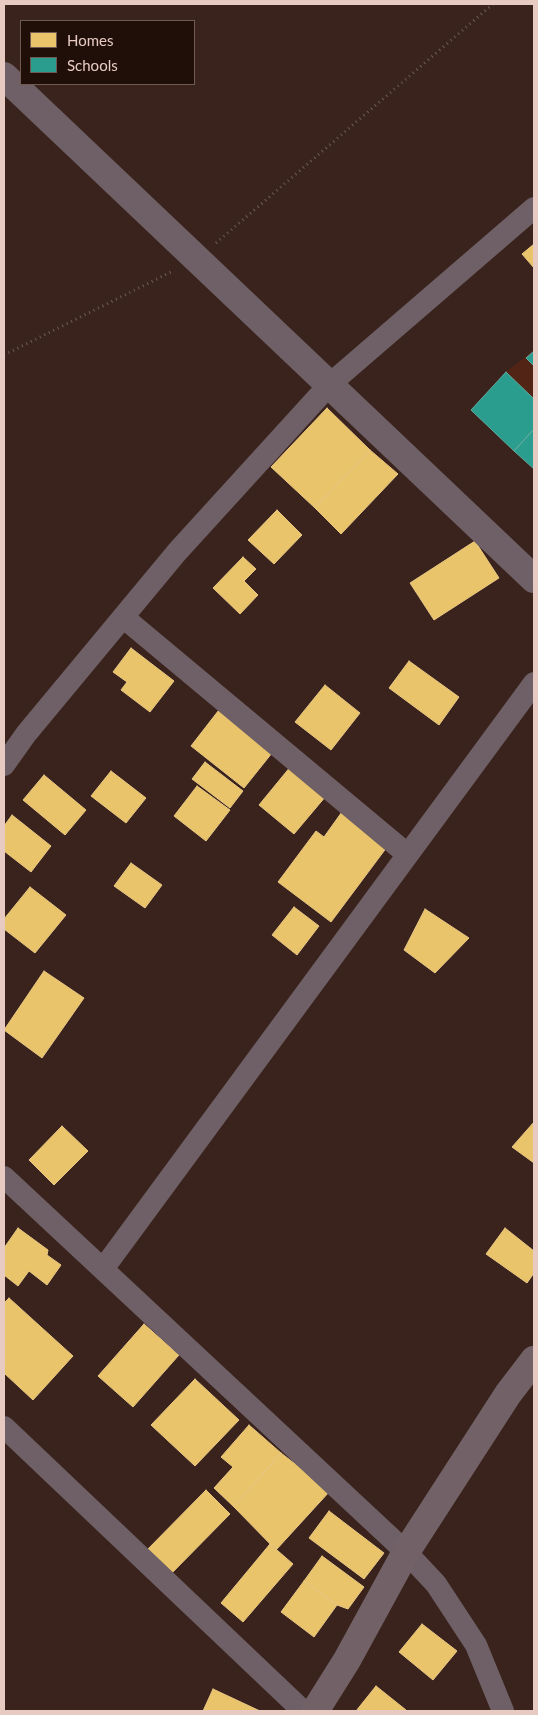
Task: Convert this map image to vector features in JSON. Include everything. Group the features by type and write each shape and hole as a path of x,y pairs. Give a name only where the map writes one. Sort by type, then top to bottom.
{"main road":[{"path":"316,1711 347,1660 406,1552 508,1394 534,1360"}],"street":[{"path":"4,76 534,579"},
{"path":"4,765 26,734 177,552 330,384 534,208"},
{"path":"123,617 407,854"},
{"path":"103,1270 534,683"},
{"path":"4,1177 406,1552 436,1584 476,1645 503,1711"},
{"path":"4,1427 303,1711"}],"path":[{"path":"4,355 198,259 493,4"}],"shaded area":[{"path":"534,350 534,399 506,372"}],"building: Homes":[{"path":"534,244 534,268 522,254"},
{"path":"327,408 370,450 315,508 271,467"},
{"path":"370,450 398,474 341,534 315,508"},
{"path":"277,510 302,535 274,564 248,540"},
{"path":"475,541 499,578 434,620 410,583"},
{"path":"243,557 256,569 244,581 258,595 240,614 213,588"},
{"path":"131,648 174,681 150,712 121,690 127,682 113,672"},
{"path":"409,661 459,697 439,725 389,688"},
{"path":"325,685 360,713 331,750 295,722"},
{"path":"222,706 276,748 244,788 191,746"},
{"path":"205,762 243,791 230,808 192,779"},
{"path":"291,766 326,796 294,834 259,805"},
{"path":"111,771 146,798 126,823 91,796"},
{"path":"44,775 86,810 65,835 23,800"},
{"path":"197,786 230,810 206,841 174,816"},
{"path":"344,809 390,843 331,922 278,882 316,831 324,837"},
{"path":"12,815 51,846 31,872 4,851 4,826"},
{"path":"131,863 162,885 145,908 114,886"},
{"path":"30,887 66,915 35,953 4,929 4,919"},
{"path":"294,907 319,926 297,955 272,935"},
{"path":"425,909 469,938 435,973 404,950"},
{"path":"44,971 84,998 42,1058 4,1030"},
{"path":"534,1122 534,1163 512,1147"},
{"path":"62,1126 88,1151 54,1185 29,1160"},
{"path":"18,1228 48,1250 47,1255 61,1265 47,1285 29,1271 18,1286 4,1275 4,1248"},
{"path":"505,1228 534,1251 534,1273 527,1283 486,1254"},
{"path":"9,1298 73,1356 33,1400 4,1373 4,1303"},
{"path":"144,1324 179,1355 133,1407 98,1376"},
{"path":"195,1379 239,1420 195,1466 151,1425"},
{"path":"249,1425 281,1453 234,1507 214,1488 233,1467 221,1457"},
{"path":"281,1453 330,1491 276,1550 234,1507"},
{"path":"206,1490 230,1514 168,1577 144,1553"},
{"path":"329,1511 384,1553 364,1579 309,1538"},
{"path":"270,1544 293,1564 243,1622 221,1603"},
{"path":"322,1556 364,1587 348,1609 337,1605 304,1581"},
{"path":"304,1581 337,1605 314,1637 281,1612"},
{"path":"422,1624 457,1651 433,1680 399,1652"},
{"path":"376,1686 406,1710 356,1711"},
{"path":"213,1689 260,1711 203,1711"}],"building: Schools":[{"path":"534,351 534,366 526,358"},
{"path":"506,372 534,399 534,429 514,451 471,410"},
{"path":"534,429 534,469 514,451"}]}
